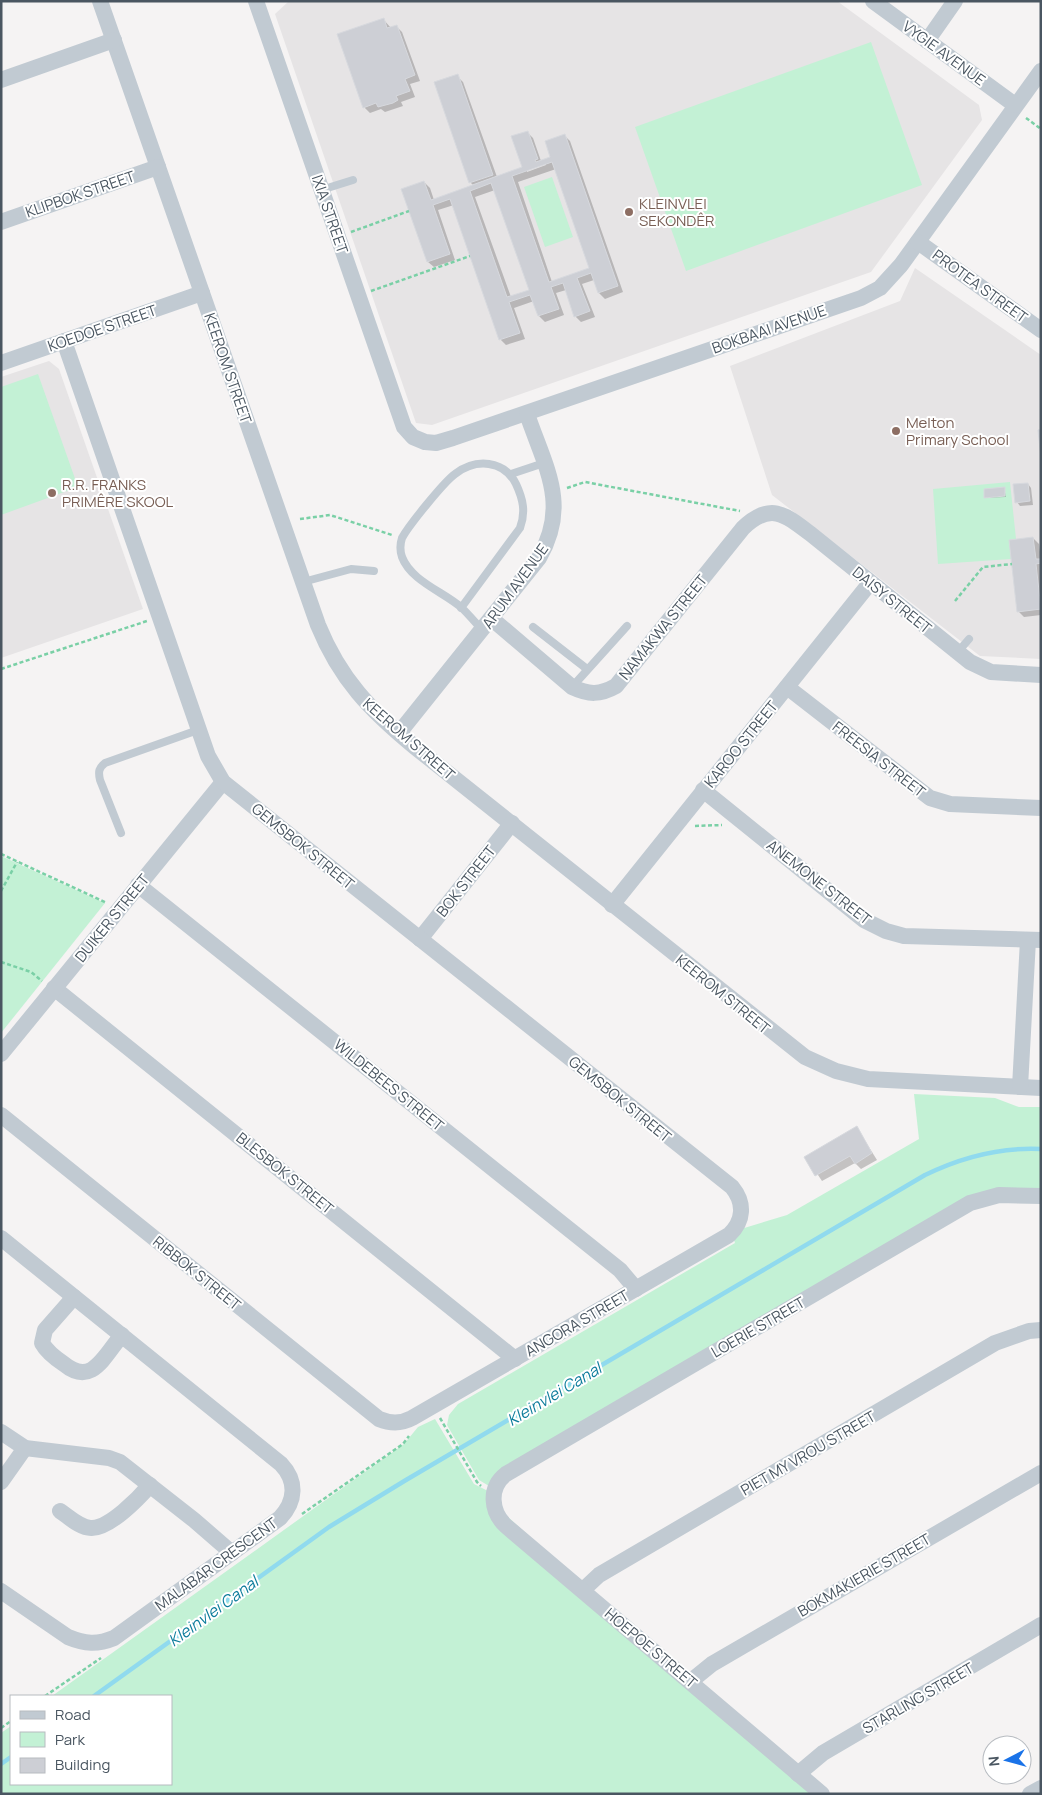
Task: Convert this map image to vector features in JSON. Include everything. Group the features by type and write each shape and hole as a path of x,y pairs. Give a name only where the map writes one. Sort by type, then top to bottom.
{"street":[{"name":"KEEROM STREET","path":"100,1 327,648 338,668 370,708 399,734 792,1049 820,1065 868,1079 1041,1088"},
{"name":"IXIA STREET","path":"256,1 404,427"},
{"name":"VYGIE AVENUE","path":"873,1 1015,105"},
{"path":"927,41 955,1"},
{"path":"1,80 114,40"},
{"name":"BOKBAAI AVENUE","path":"404,427 414,437 425,442 436,443 527,414 861,298 880,288 892,278 1041,71"},
{"name":"KLIPBOK STREET","path":"1,222 158,167"},
{"name":"PROTEA STREET","path":"918,242 1041,330"},
{"name":"KOEDOE STREET","path":"1,363 202,293"},
{"name":"GEMSBOK STREET","path":"64,341 198,730 208,756 223,782 732,1187 740,1200 742,1208"},
{"name":"ARUM AVENUE","path":"399,734 488,625 539,558 546,545 555,517 553,491 527,414"},
{"name":"DAISY STREET","path":"755,518 778,513 790,519 957,653 980,668 991,672 1041,675"},
{"name":"NAMAKWA STREET","path":"488,625 572,686 583,692 595,694 605,692 616,686 755,518"},
{"name":"KAROO STREET","path":"612,905 870,583"},
{"name":"FREESIA STREET","path":"787,686 930,798 950,804 1041,808"},
{"name":"DUIKER STREET","path":"1,1054 223,782"},
{"name":"ANEMONE STREET","path":"703,790 875,926 904,936 1034,940"},
{"name":"BOK STREET","path":"420,939 512,823"},
{"name":"WILDEBEES STREET","path":"138,885 620,1270 636,1289"},
{"path":"1020,1087 1034,940"},
{"name":"BLESBOK STREET","path":"54,988 515,1359"},
{"name":"RIBBOK STREET","path":"1,1115 379,1419 397,1423"},
{"name":"LOERIE STREET","path":"494,1495 496,1485 506,1474 970,1203 999,1195 1041,1196"},
{"name":"ANGORA STREET","path":"397,1423 412,1418 729,1235 739,1223 742,1208"},
{"name":"MALABAR CRESCENT","path":"1,1238 281,1464 289,1475 292,1496 286,1512 114,1638 101,1643 80,1642 68,1637 1,1591"},
{"path":"74,1297 45,1330 42,1343 45,1350 74,1373 81,1374 94,1369 122,1335"},
{"name":"PIET MY VROU STREET","path":"583,1590 599,1575 995,1343 1029,1331 1041,1330"},
{"path":"1,1432 25,1448 109,1458 130,1468 232,1553"},
{"path":"1,1482 25,1448"},
{"name":"BOKMAKIERIE STREET","path":"691,1681 712,1664 1041,1473"},
{"path":"60,1511 82,1526 98,1527 129,1507 150,1485"},
{"name":"HOEPOE STREET","path":"494,1495 495,1510 502,1522 822,1794"},
{"name":"STARLING STREET","path":"798,1774 823,1753 1041,1625"},
{"path":"1030,1794 1041,1788"}],"lane":[{"path":"321,190 353,180"},
{"path":"511,474 544,463"},
{"path":"461,608 520,528 524,518 521,495 511,474 496,465 474,466 453,475 403,538 400,547 407,566 461,608 488,625"},
{"path":"303,582 351,570 374,571"},
{"path":"572,686 627,626"},
{"path":"533,627 587,669"},
{"path":"957,653 968,639"},
{"path":"121,833 100,780 98,773 100,767 105,763 198,730"}],"path":[{"path":"338,236 409,211"},
{"path":"358,296 470,256"},
{"path":"553,491 585,482 755,518"},
{"path":"300,519 330,515 403,538"},
{"path":"955,601 983,567 1012,564"},
{"path":"1,669 159,617"},
{"path":"1,854 106,902"},
{"path":"1,891 18,862"},
{"path":"1,962 31,972 54,988"},
{"path":"444,1427 470,1471"}],"shaded area":[{"name":"KLEINVLEI SEKONDÊR","path":"289,1 837,1 979,105 982,120 871,272 432,425 416,423 275,14"},
{"name":"Melton Primary School","path":"915,268 1041,355 1041,659 980,656 772,495 730,366 900,301"},
{"name":"R.R. FRANKS PRIMÊRE SKOOL","path":"49,361 59,369 143,609 1,658 1,377"}],"green space":[{"path":"871,42 922,185 686,271 635,127"},
{"path":"552,177 573,237 545,247 524,187"},
{"path":"38,374 78,487 1,515 1,387"},
{"path":"1010,482 1016,539 1009,540 1011,559 938,564 933,489"},
{"path":"1,856 105,903 1,1033"},
{"path":"914,1094 995,1098 1019,1107 1041,1107 1041,1190 1009,1189 489,1486 479,1480 447,1425 449,1415 458,1404 735,1243 733,1237 741,1229 787,1215 919,1139"},
{"path":"435,1419 474,1484 488,1491 487,1498 814,1794 1,1794 1,1733 10,1727 10,1785 172,1785 172,1695 53,1695 404,1444 418,1427"}],"building":[{"path":"384,18 387,28 397,25 415,75 405,79 410,91 396,96 398,100 378,107 376,103 363,108 337,34"},
{"path":"458,74 493,175 469,183 434,82"},
{"path":"528,131 538,159 535,160 536,162 550,157 545,141 565,134 618,286 598,293 591,273 577,278 590,311 574,317 563,283 551,287 559,309 538,316 530,295 509,302 520,333 499,340 450,199 433,205 450,254 427,262 401,189 424,181 431,200 522,167 511,136","holes":["552,162 589,268 549,282 512,176","491,183 529,290 507,297 470,191"]},
{"path":"1041,429 1041,458 1038,430"},
{"path":"1028,483 1030,501 1015,503 1013,484"},
{"path":"1005,487 1005,496 984,498 984,489"},
{"path":"1033,537 1036,559 1041,559 1041,563 1036,564 1041,609 1017,612 1009,540"},
{"path":"857,1126 872,1153 855,1164 850,1156 815,1176 804,1157"}],"waterway":[{"name":"Kleinvlei Canal","path":"95,1695 329,1527 925,1175 981,1154 1010,1150 1041,1149"},
{"name":"Kleinvlei Canal","path":"1,1764 10,1758"}],"place":[{"name":"KLEINVLEI SEKONDÊR","path":"629,212"},
{"name":"Melton Primary School","path":"896,431"},
{"name":"R.R. FRANKS PRIMÊRE SKOOL","path":"52,493"}]}
